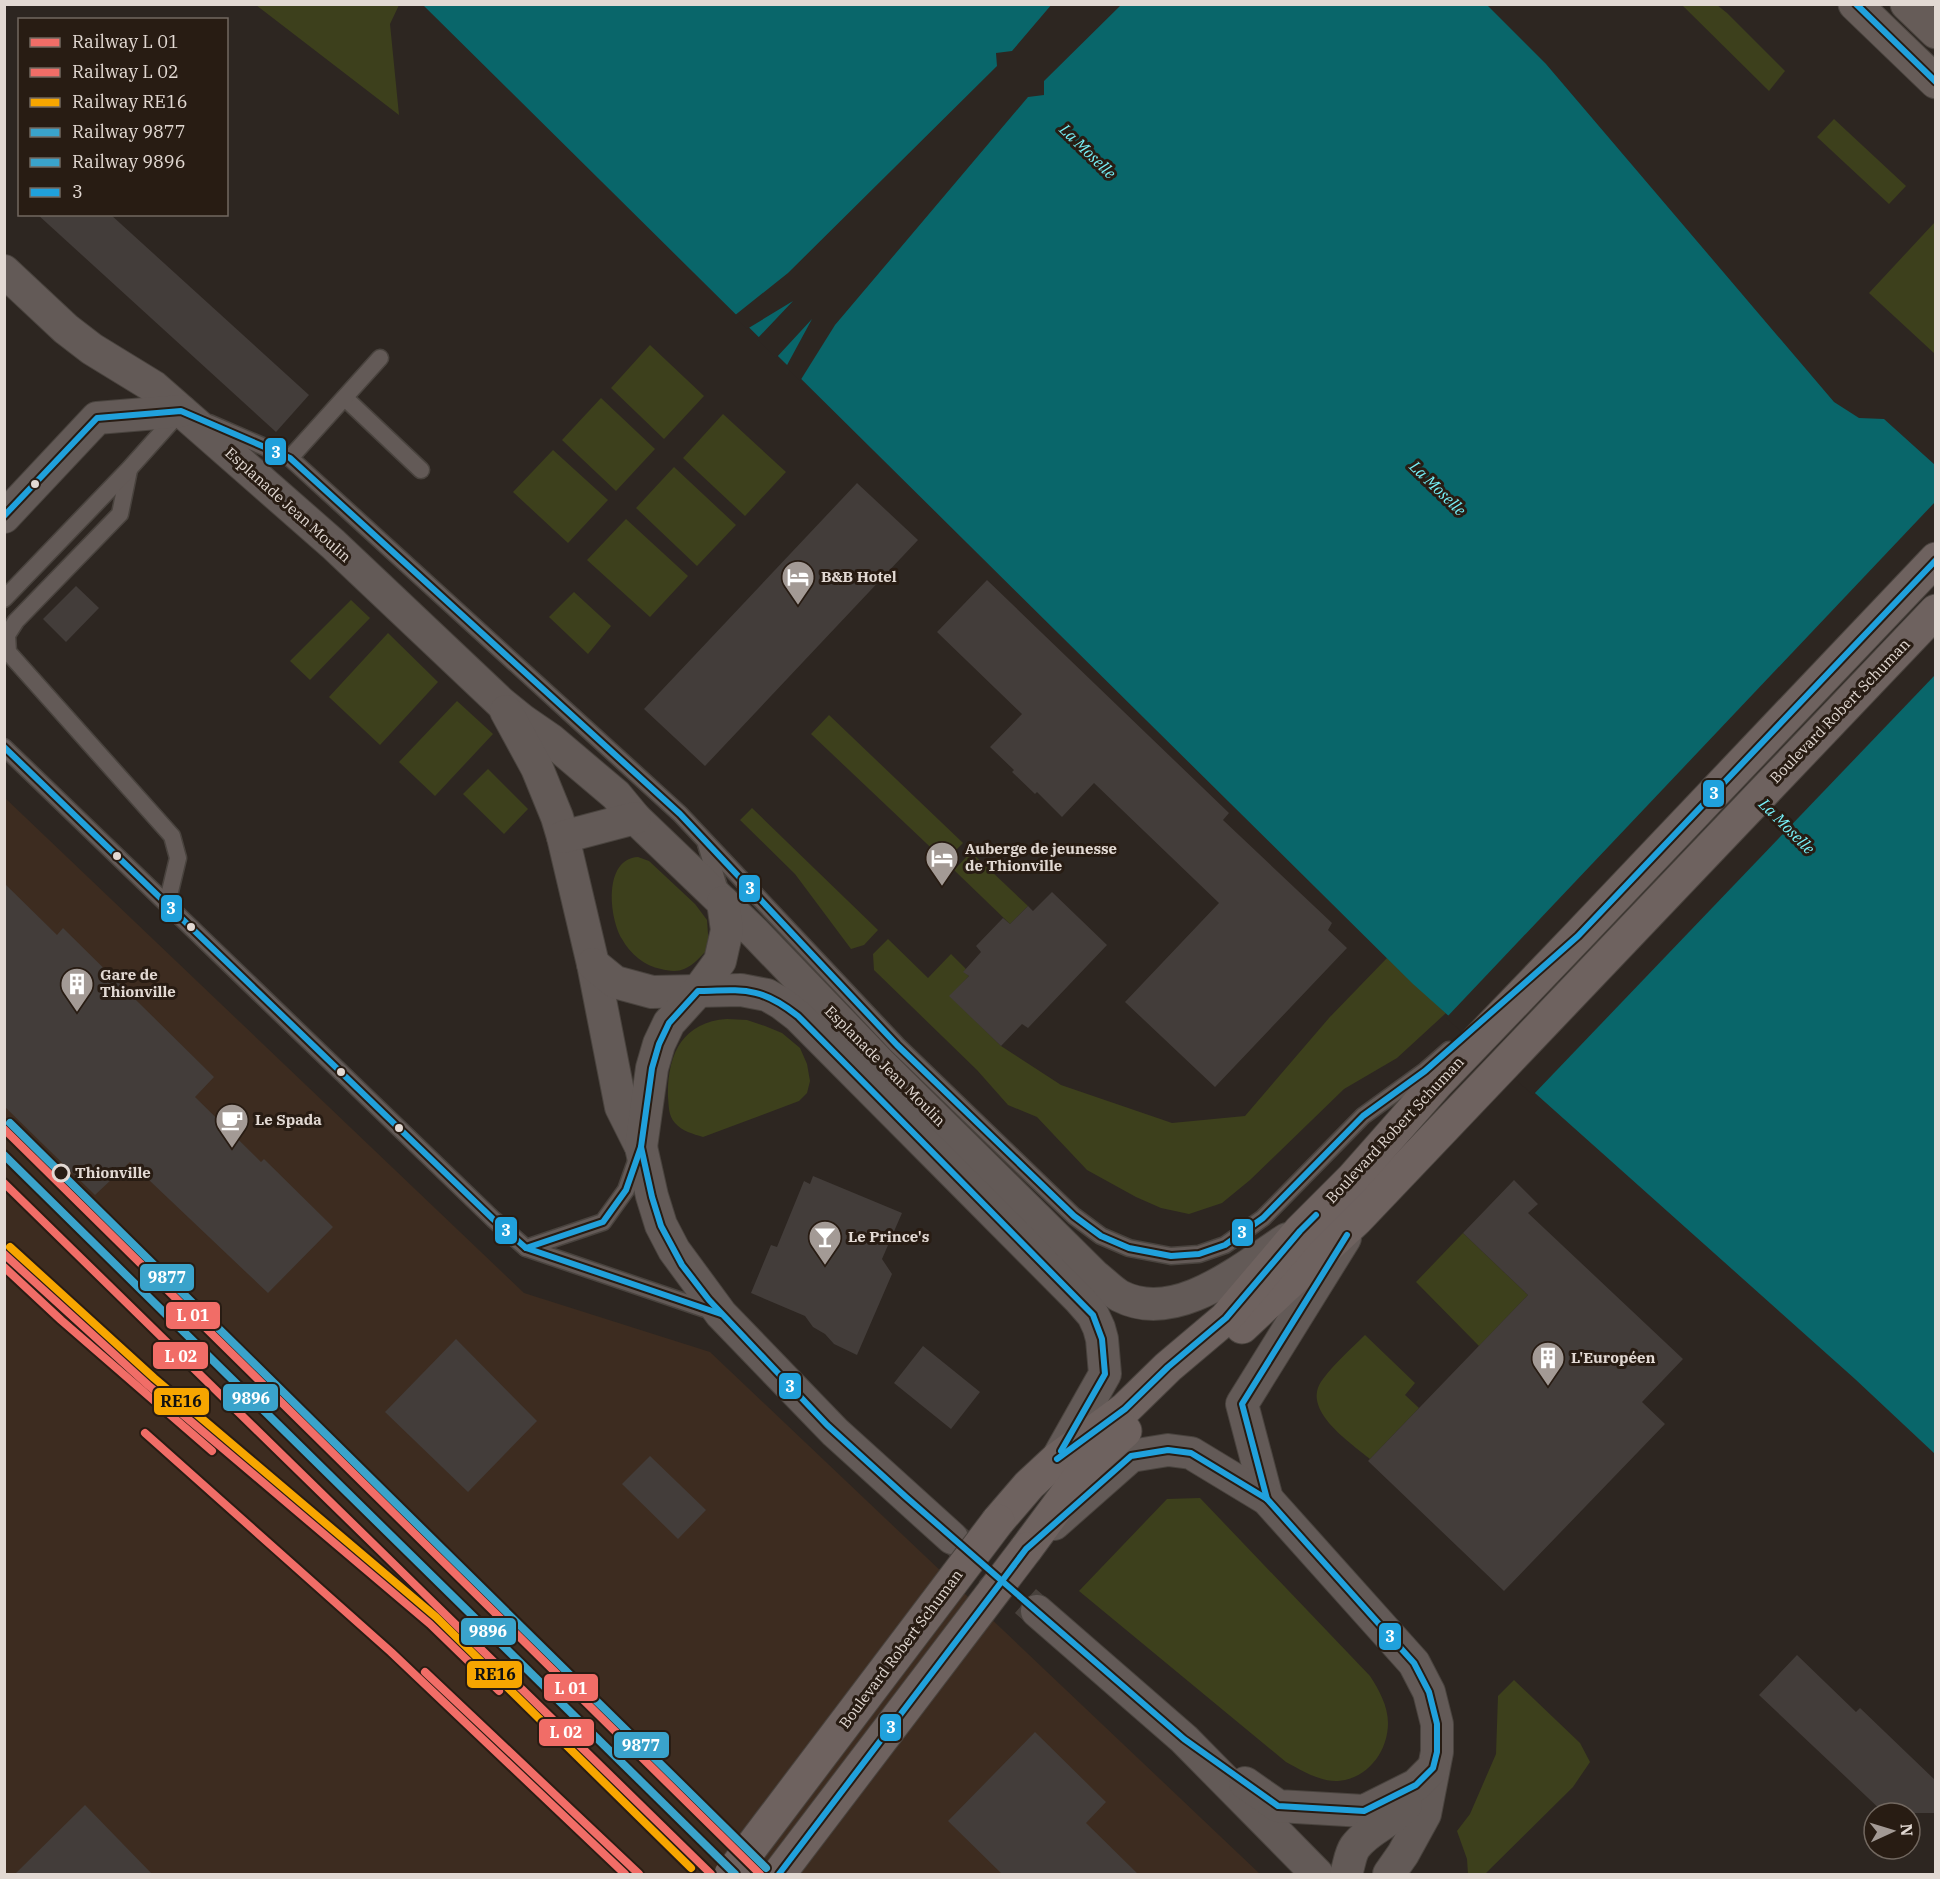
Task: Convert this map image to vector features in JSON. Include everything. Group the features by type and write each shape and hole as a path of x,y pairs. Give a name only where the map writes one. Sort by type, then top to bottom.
{"main road":[{"path":"1855,4 1935,82"},
{"path":"1907,4 1935,32"},
{"name":"Boulevard Robert Schuman","path":"731,1875 998,1521 1029,1485 1057,1458 1125,1409 1168,1367 1226,1318 1300,1231 1353,1178 1431,1077 1578,936 1935,559"},
{"name":"Boulevard Robert Schuman","path":"779,1875 1089,1464 1259,1312 1356,1220 1935,611"}],"street":[{"path":"4,271 66,329 92,349 154,387 182,411"},
{"path":"4,517 97,418 182,411"},
{"name":"Esplanade Jean Moulin","path":"182,411 333,544 501,702 551,740 616,795 635,818 723,902 954,1137 1095,1276 1120,1296 1143,1303 1175,1302 1207,1291 1300,1231"},
{"name":"Esplanade Jean Moulin","path":"501,702 537,768 557,817 593,964 621,1107 641,1147 651,1196 661,1225 685,1267 721,1314 835,1432 952,1538"},
{"path":"563,837 635,818"},
{"path":"698,991 720,961 727,930 723,902"},
{"name":"Esplanade Jean Moulin","path":"593,964 615,982 652,992 741,990 767,995 781,1003 798,1016 1079,1299 1093,1315 1102,1339 1105,1374 1057,1458"},
{"name":"Esplanade Jean Moulin","path":"641,1147 652,1068 659,1044 669,1023 698,991"},
{"path":"1267,1499 1242,1404 1356,1220"},
{"path":"1026,1549 1131,1456 1152,1451 1168,1450 1191,1453 1267,1499 1414,1663 1429,1692 1437,1724 1437,1752 1425,1814 1389,1875"},
{"path":"1037,1611 1184,1739 1317,1875"},
{"path":"1184,1739 1278,1806 1364,1811 1416,1785 1433,1768"},
{"path":"1346,1875 1353,1849 1366,1836 1399,1813 1433,1768"}],"lane":[{"path":"290,458 380,358"},
{"path":"345,398 421,470"},
{"name":"Esplanade Jean Moulin","path":"182,411 290,458 680,814 897,1045 1074,1216 1101,1236 1129,1248 1171,1256 1199,1254 1225,1245 1263,1218 1364,1116 1431,1077"},
{"path":"4,599 182,411"},
{"path":"129,469 120,514 16,621 7,635 8,652 171,836 178,858 167,904"},
{"path":"4,747 493,1219 526,1248"},
{"path":"705,840 723,902"},
{"name":"Esplanade Jean Moulin","path":"526,1248 603,1222 627,1190 641,1147"},
{"name":"Esplanade Jean Moulin","path":"526,1248 721,1314"}],"shaded area":[{"path":"4,797 524,1293 710,1352 1260,1874 5,1874"}],"green space":[{"path":"256,5 399,5 390,24 399,115"},
{"path":"1682,5 1717,5 1727,13 1785,71 1769,91"},
{"path":"1834,119 1906,186 1889,204 1817,137"},
{"path":"1935,222 1935,354 1869,293"},
{"path":"650,345 704,396 664,439 611,388"},
{"path":"601,398 655,449 616,491 562,440"},
{"path":"723,414 786,472 745,516 683,458"},
{"path":"553,450 608,500 568,543 513,492"},
{"path":"674,467 736,525 697,566 636,508"},
{"path":"626,519 688,576 650,617 587,560"},
{"path":"574,592 611,626 588,654 549,617"},
{"path":"351,600 370,618 310,680 290,661"},
{"path":"388,633 438,682 380,745 329,697"},
{"path":"457,701 493,734 435,796 399,762"},
{"path":"829,715 963,843 945,861 811,734"},
{"path":"488,769 528,809 504,834 463,794"},
{"path":"752,808 878,930 864,945 851,949 795,874 740,820"},
{"path":"971,852 1028,906 1010,924 954,870"},
{"path":"638,857 649,861 695,904 707,920 709,948 694,963 684,969 667,970 644,962 629,950 618,930 612,904 614,878 619,868 627,860"},
{"path":"888,939 928,978 951,954 966,969 964,972 969,976 950,996 1001,1046 1061,1085 1172,1123 1245,1116 1329,1018 1387,958 1446,1013 1397,1058 1344,1089 1250,1180 1222,1203 1189,1214 1161,1208 1087,1170 1037,1117 1008,1105 977,1070 874,970 873,954"},
{"path":"747,1020 782,1033 800,1048 807,1064 810,1081 807,1093 799,1101 703,1137 681,1128 671,1117 668,1097 670,1068 680,1043 688,1034 712,1021"},
{"path":"1463,1233 1528,1295 1479,1346 1416,1282"},
{"path":"1365,1335 1415,1383 1405,1395 1419,1408 1370,1459 1330,1424 1317,1402 1317,1390 1323,1379"},
{"path":"1200,1498 1370,1676 1377,1687 1386,1710 1387,1734 1380,1754 1367,1769 1358,1775 1338,1781 1324,1780 1286,1762 1079,1591 1167,1499"},
{"path":"1514,1680 1580,1743 1590,1762 1573,1787 1485,1874 1468,1874 1467,1859 1457,1831 1470,1814 1496,1754 1498,1696"}],"water":[{"name":"La Moselle","path":"423,5 1487,5 1546,64 1834,402 1859,418 1884,419 1935,465 1935,1454 1855,1379 1413,984"}],"pier":[{"path":"1052,4 1121,5 1044,81 1044,95 1028,97 835,325 800,381 786,367 812,319 776,358 757,339 793,301 747,329 734,316 788,273 997,66 996,53 1012,51"},
{"path":"1935,502 1935,675 1533,1095 1446,1018"}],"building":[{"path":"39,216 112,216 309,395 276,432"},
{"name":"B&B Hotel","path":"857,483 918,540 705,766 644,709"},
{"path":"987,580 1229,813 1223,820 1332,923 1328,930 1347,948 1215,1087 1125,1002 1219,903 1094,783 1062,817 1037,792 1035,794 1012,772 1014,770 990,747 1022,714 937,632"},
{"path":"76,586 99,608 66,642 43,619"},
{"path":"4,883 57,935 63,928 214,1077 195,1097 261,1162 264,1159 333,1227 268,1293 130,1162 95,1195 4,1106"},
{"path":"1052,892 1107,945 1028,1028 1022,1024 1001,1046 949,996 969,976 963,972 981,952 976,946 1003,918 1010,924 1028,906 1033,911"},
{"name":"Le Prince's","path":"813,1176 902,1213 882,1259 892,1274 857,1355 834,1344 825,1334 813,1327 805,1316 751,1293 771,1245 777,1247 804,1181 810,1184"},
{"name":"L'Européen","path":"1514,1180 1538,1204 1528,1213 1683,1359 1642,1402 1665,1424 1504,1591 1368,1461 1528,1295 1463,1233"},
{"path":"456,1339 537,1421 468,1492 385,1412"},
{"path":"923,1346 980,1392 951,1429 894,1383"},
{"path":"650,1456 706,1510 678,1539 622,1484"},
{"path":"1797,1655 1856,1712 1860,1708 1935,1780 1935,1813 1922,1813 1922,1801 1871,1801 1759,1695"},
{"path":"1035,1732 1106,1802 1086,1823 1139,1875 1003,1875 948,1821"},
{"path":"85,1805 153,1875 14,1875"}],"tunnel":[{"path":"953,1538 1037,1611"}],"transit line":[{"name":"3","path":"1856,4 1936,82"},
{"name":"3","path":"4,516 97,418 181,411 290,458 680,814 897,1045 1074,1216 1101,1236 1129,1248 1171,1256 1199,1254 1225,1245 1263,1218 1363,1116 1425,1071 1578,936 1936,560"},
{"name":"3","path":"4,747 493,1219 526,1248 721,1314"},
{"name":"3","path":"526,1248 603,1222 626,1190 641,1147 652,1068 659,1044 669,1023 698,991 751,992 773,999 798,1016 1093,1315 1102,1339 1105,1374 1061,1451"},
{"path":"4,1129 760,1874"},
{"name":"3","path":"641,1147 661,1226 682,1265 709,1300 827,1425 1002,1581"},
{"path":"4,1183 711,1874"},
{"name":"3","path":"1057,1459 1125,1409 1168,1367 1226,1318 1316,1215"},
{"name":"3","path":"1267,1499 1242,1404 1347,1235"},
{"path":"4,1254 148,1385 430,1624 499,1691"},
{"path":"4,1267 61,1320 212,1451"},
{"path":"145,1433 391,1652 625,1874"},
{"name":"3","path":"1168,1450 1191,1453 1267,1499 1414,1663 1429,1692 1437,1724 1437,1752 1433,1768 1416,1785 1364,1811 1278,1806 1184,1739 1002,1581 1026,1549 1131,1456 1168,1450"},
{"name":"3","path":"779,1874 1002,1581"},
{"path":"425,1672 639,1874"}],"rail line":[{"name":"9877","path":"10,1123 766,1868"},
{"name":"9896","path":"4,1155 735,1874"},
{"name":"RE16","path":"10,1247 154,1378 436,1617 691,1868"}],"place":[{"name":"B&B Hotel","path":"798,606"},
{"name":"Auberge de jeunesse de Thionville","path":"942,887"},
{"name":"Gare de Thionville","path":"77,1013"},
{"name":"Le Spada","path":"232,1149"},
{"name":"Thionville","path":"61,1173"},
{"name":"Le Prince's","path":"825,1266"},
{"name":"L'Européen","path":"1548,1387"}]}
